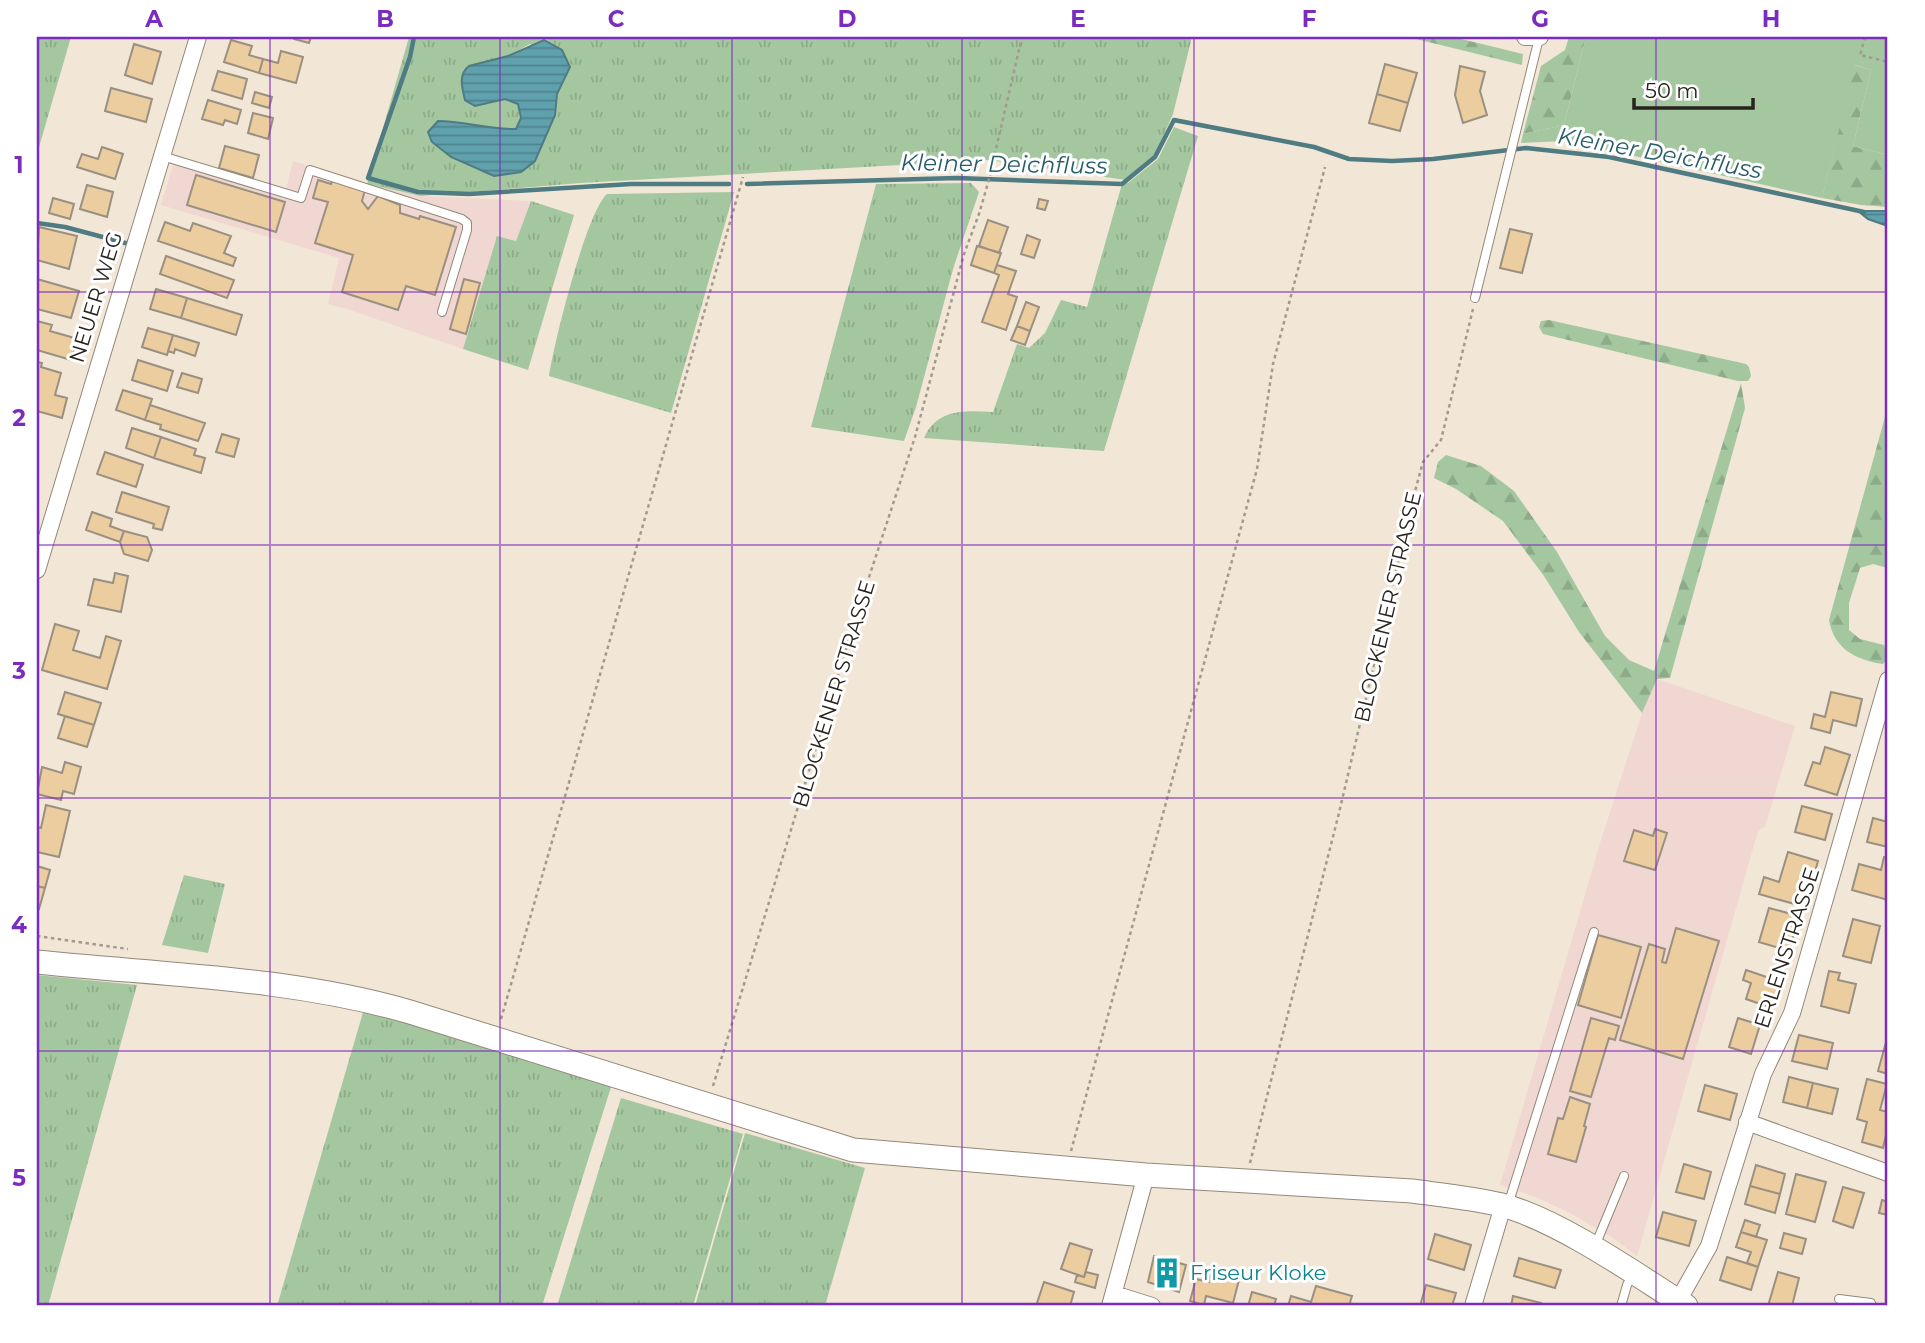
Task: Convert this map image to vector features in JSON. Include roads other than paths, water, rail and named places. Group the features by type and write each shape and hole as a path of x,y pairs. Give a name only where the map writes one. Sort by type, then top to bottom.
{"street":[{"name":"NEUER WEG","path":"37,570 198,37"},
{"name":"ERLENSTRASSE","path":"1682,1304 1709,1246 1763,1074 1792,1013 1888,680"},
{"path":"37,946 233,974 282,985"},
{"path":"37,962 282,985 346,995 853,1150 1146,1175 1412,1191 1454,1196 1505,1207 1541,1221 1594,1249 1682,1304"},
{"path":"1747,1122 1888,1173"},
{"path":"1146,1175 1112,1300 1152,1306"},
{"path":"1473,1306 1505,1207"}],"lane":[{"path":"1475,298 1535,37"},
{"path":"162,156 301,198 310,170 463,219 467,223 467,230 442,312"},
{"path":"1505,1207 1594,932"},
{"path":"1594,1249 1624,1176"},
{"path":"1621,1306 1633,1273"},
{"path":"1839,1299 1871,1303 1872,1306"}],"water":[{"path":"544,40 562,50 570,67 557,94 555,115 535,161 521,172 494,176 451,157 432,142 428,132 438,121 516,129 521,118 518,104 505,99 475,106 465,100 463,73 469,66 508,56"},
{"path":"1858,211 1888,211 1888,226 1868,219"}],"waterway":[{"name":"Kleiner Deichfluss","path":"414,37 410,57 368,178 418,192 469,194 631,184 729,184"},
{"name":"Kleiner Deichfluss","path":"747,184 957,178 1122,184 1155,157 1174,120 1314,147 1349,159 1433,159 1526,148 1609,157 1864,212"},
{"name":"Kleiner Deichfluss","path":"37,223 65,227 129,244 129,241"}],"place":[{"name":"Friseur Kloke","path":"1167,1273"}]}
